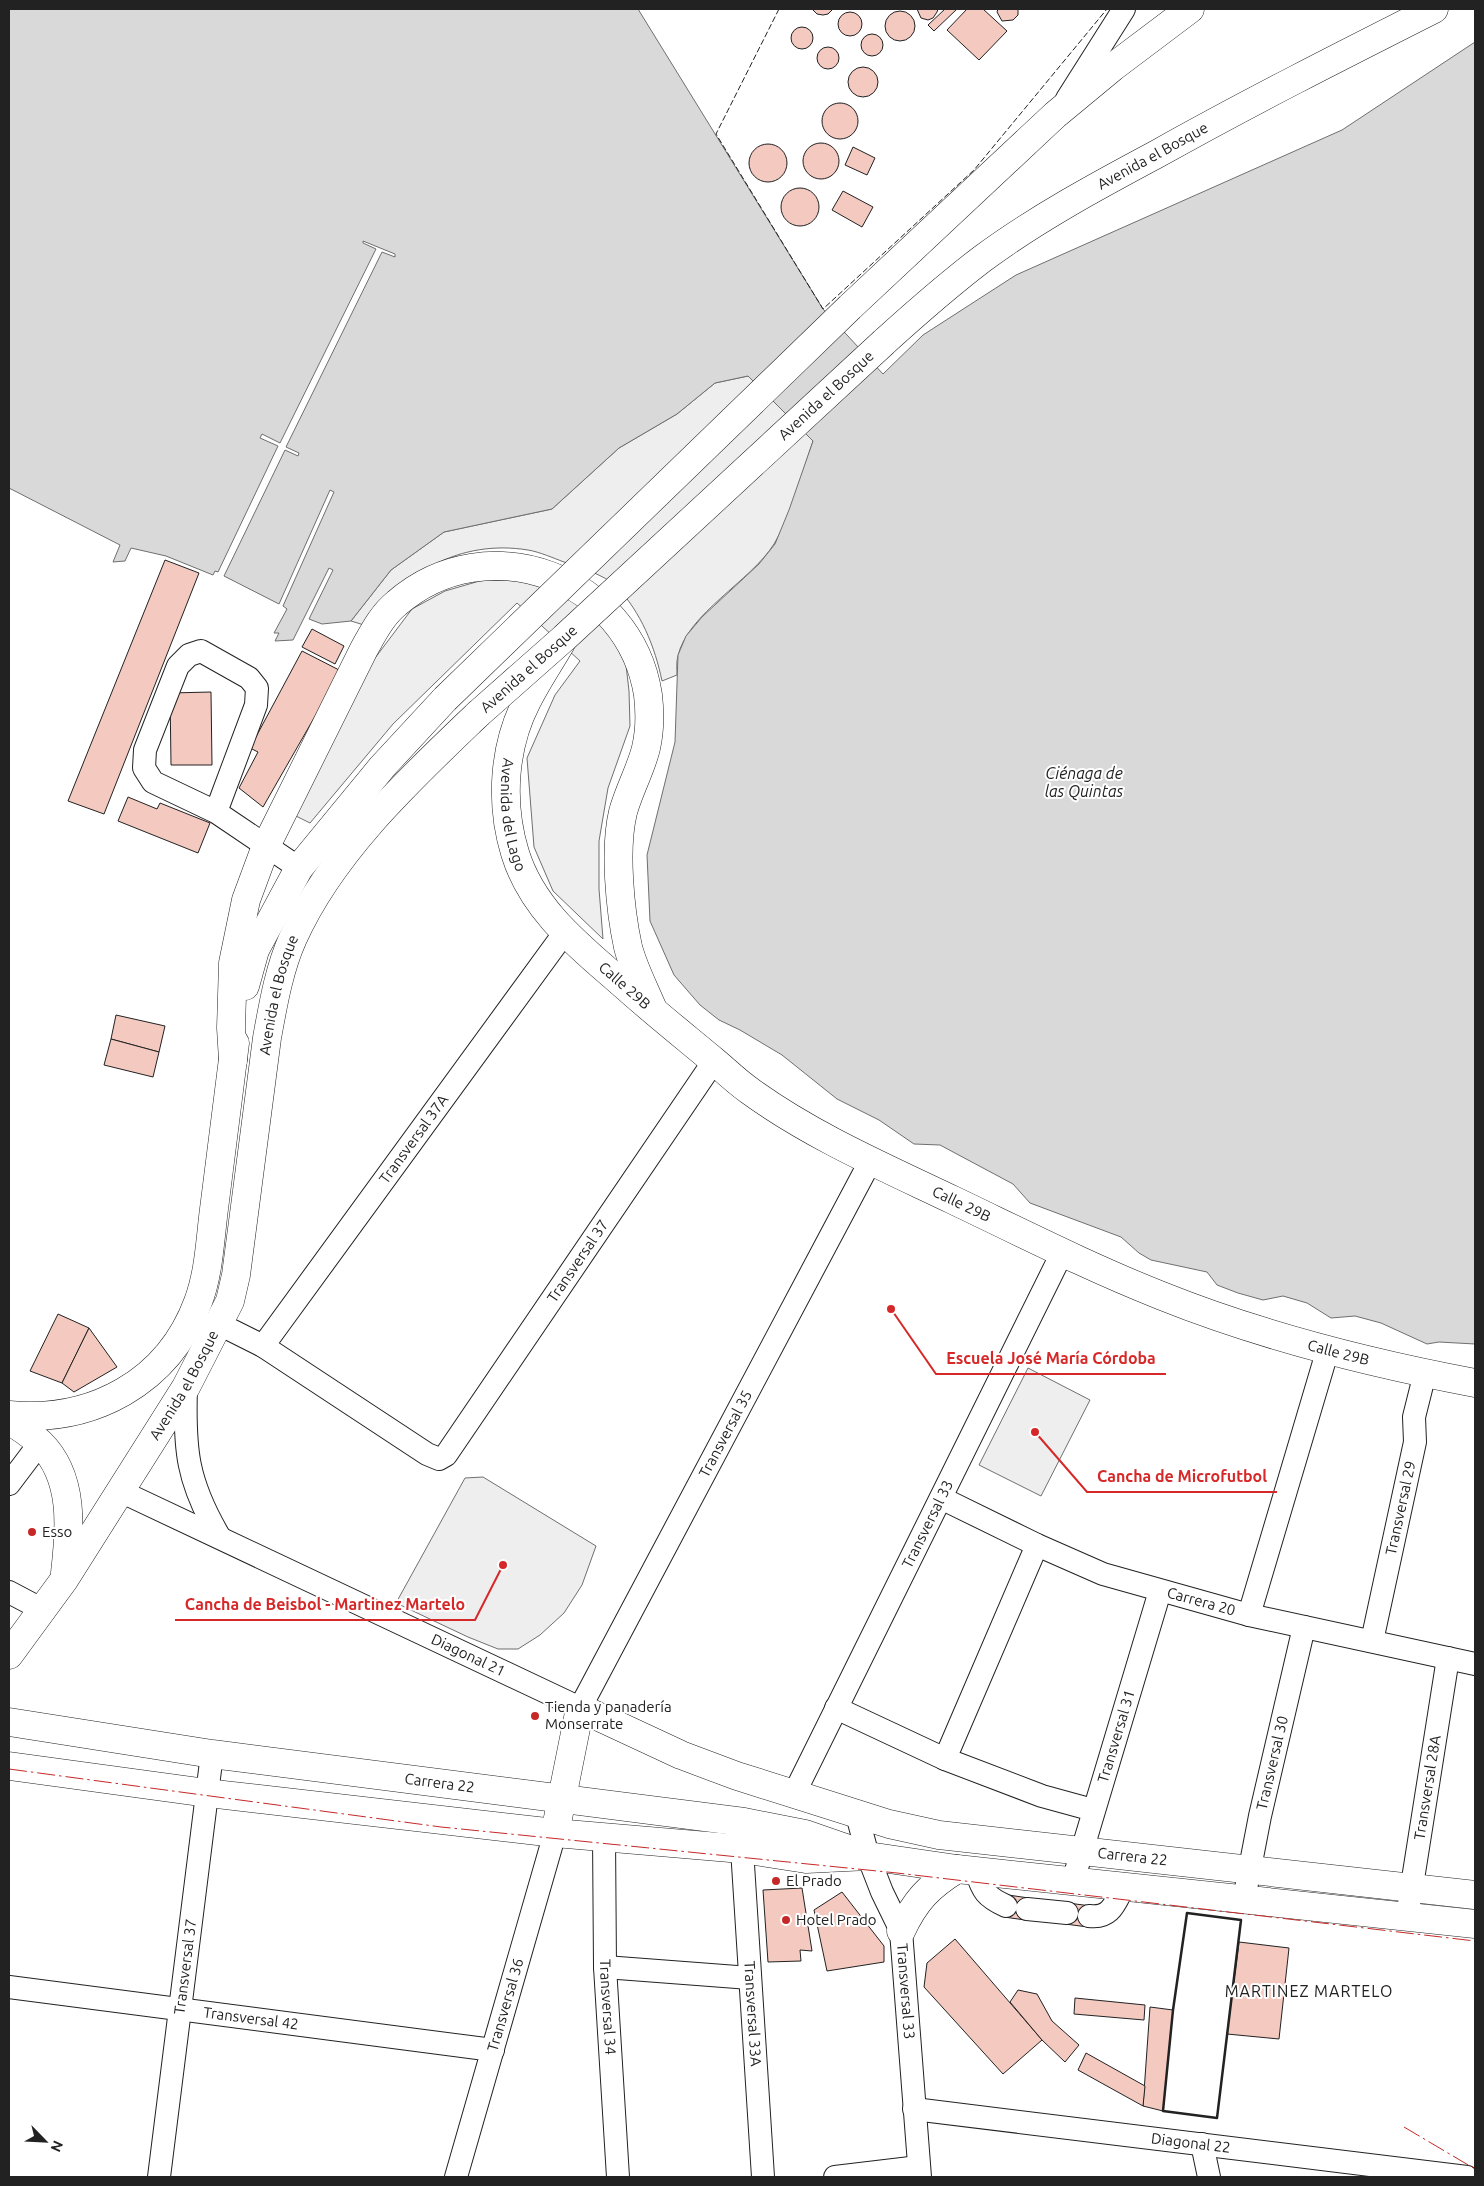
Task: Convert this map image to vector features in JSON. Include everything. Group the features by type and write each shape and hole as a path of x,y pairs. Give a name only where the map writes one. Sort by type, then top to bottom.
{"main road":[{"name":"Avenida el Bosque","path":"1113,67 1167,9"},
{"name":"Avenida el Bosque","path":"9,1415 32,1417 64,1415 95,1407 124,1393 150,1374 172,1351 189,1324 206,1278 233,1060 244,989 255,950 299,868 382,767 445,699 850,307 1055,115 1113,67 1190,9"},
{"name":"Avenida el Bosque","path":"12,1647 43,1610 64,1580 186,1387 230,1301 236,1275 266,1038 274,1000 292,940 320,888 360,837 410,779 478,714 564,638 932,298 984,258 1038,222 1110,179 1405,15 1434,9"},
{"path":"233,1060 230,1028 233,963 246,900 266,846 364,649 381,620 396,603 416,589 438,578 464,569 497,565 524,567 550,574 582,590 619,625 628,638 642,669 648,695 649,722 646,748 629,790 622,814 621,906 629,949 654,1012"},
{"name":"Avenida del Lago","path":"528,884 516,855 508,825 505,794 508,763 514,732 526,703 564,638"},
{"name":"Calle 29B","path":"528,884 543,909 565,932 654,1012 748,1090 871,1160 1062,1252 1162,1296 1328,1350 1475,1383"},
{"path":"9,1420 40,1443 56,1465 67,1495 70,1520 64,1580"},
{"path":"555,1833 580,1708"},
{"name":"Diagonal 21","path":"580,1708 681,1754 794,1794"},
{"name":"Carrera 22","path":"9,1722 212,1754 744,1822 805,1834 868,1856"},
{"name":"Carrera 22","path":"9,1766 207,1793 555,1833 742,1849 806,1859 868,1856 967,1870 1475,1924"},
{"path":"707,1846 744,1822 794,1794"},
{"name":"Carrera 22","path":"794,1794 888,1824 939,1835 1475,1895"},
{"path":"901,1931 910,1912 923,1894 939,1880 967,1870"}],"street":[{"path":"1055,115 1124,9"},
{"path":"216,812 256,705 257,688 248,678 201,652 189,655 178,666 145,750 144,768 153,782 216,812 299,868"},
{"name":"Transversal 37A","path":"263,1346 565,932"},
{"name":"Transversal 37","path":"263,1346 426,1454 439,1459 446,1455 714,1061"},
{"name":"Transversal 35","path":"580,1708 871,1160"},
{"name":"Transversal 33","path":"794,1794 1062,1252"},
{"path":"219,1324 263,1346"},
{"path":"1249,1615 1328,1350"},
{"name":"Transversal 29","path":"1372,1641 1415,1442 1414,1416 1425,1373"},
{"path":"186,1387 186,1450 193,1480 204,1510 219,1536"},
{"path":"9,1484 40,1443"},
{"name":"Diagonal 21","path":"120,1491 219,1536 580,1708"},
{"name":"Carrera 20","path":"941,1498 1037,1545 1103,1574 1249,1615 1475,1664"},
{"path":"945,1759 1037,1545"},
{"name":"Transversal 31","path":"1072,1881 1160,1591"},
{"path":"9,1592 43,1610"},
{"name":"Transversal 30","path":"1244,1899 1304,1627"},
{"name":"Transversal 28A","path":"1407,1917 1410,1888 1448,1658"},
{"path":"836,1708 945,1759 1042,1796 1093,1810"},
{"name":"Transversal 37","path":"159,2177 212,1754"},
{"name":"Transversal 33","path":"857,1814 868,1856 882,1892 901,1931 919,2172"},
{"name":"Transversal 36","path":"456,2177 555,1833"},
{"name":"Transversal 34","path":"604,1836 605,1967 618,2177"},
{"name":"Transversal 33A","path":"742,1849 763,2177"},
{"path":"967,1870 992,1900 1017,1908 1067,1913"},
{"path":"1089,1916 1098,1917 1106,1914 1124,1886"},
{"path":"605,1967 750,1978"},
{"name":"Transversal 42","path":"9,1987 493,2050"},
{"name":"Diagonal 22","path":"914,2108 1467,2177"},
{"path":"1202,2144 1209,2177"},
{"path":"835,2177 919,2172"}],"shaded area":[{"path":"748,376 813,441 791,507 774,544 764,558 706,612 694,626 684,641 678,656 677,675 662,681 646,631 633,607 616,586 591,572 528,550 503,548 479,550 457,555 436,564 397,590 364,625 351,621 391,570 444,532 552,509 619,448 677,414 715,383"},
{"path":"483,580 535,581 573,596 609,632 626,665 630,726 608,788 599,841 599,889 603,939 553,891 534,847 527,758 555,695 580,661 517,603 393,724 310,823 294,815 372,662 412,609 445,591"},
{"path":"1028,1368 1090,1400 1041,1496 979,1465"},
{"path":"483,1477 596,1546 582,1585 564,1613 540,1635 518,1649 498,1649 396,1603 465,1478"}],"water":[{"name":"Ciénaga de las Quintas","path":"9,9 638,9 823,309 883,374 923,335 1016,275 1342,130 1475,42 1475,1344 1439,1342 1427,1344 1381,1323 1355,1316 1331,1318 1307,1303 1283,1296 1263,1300 1217,1285 1207,1272 1151,1260 1139,1253 1121,1237 1030,1203 1013,1184 940,1145 914,1144 879,1120 837,1099 782,1055 719,1020 700,1005 674,975 650,921 647,855 675,742 678,655 686,636 702,617 759,564 775,544 813,441 748,376 715,383 677,414 619,448 552,509 444,532 391,570 351,621 322,624 309,619 333,570 329,568 293,640 275,641 279,633 274,633 287,609 283,606 334,492 330,490 279,604 224,576 285,450 298,456 299,453 286,447 382,252 395,257 395,254 363,241 363,243 376,249 280,443 262,434 260,438 278,446 218,572 215,571 213,575 166,556 131,548 125,561 113,562 120,545 9,488"}],"building":[{"path":"812,9 833,9 828,14 823,15 817,14"},
{"path":"917,9 938,9 933,18 928,20 921,18"},
{"path":"945,9 957,9 934,31 928,25"},
{"path":"967,9 983,9 1007,31 979,60 947,30"},
{"path":"998,9 1018,9 1018,15 1013,20 1002,21 997,12"},
{"path":"900,11 911,15 915,26 911,37 900,41 889,37 885,26 889,15"},
{"path":"850,12 858,16 862,24 858,32 850,36 842,32 838,24 842,16"},
{"path":"802,27 810,30 813,38 810,46 802,49 794,46 791,38 794,30"},
{"path":"872,34 880,37 883,45 880,53 872,56 864,53 861,45 864,37"},
{"path":"828,47 836,50 839,58 836,66 828,69 820,66 817,58 820,50"},
{"path":"863,67 874,71 878,82 874,93 863,97 852,93 848,82 852,71"},
{"path":"840,103 847,104 853,108 857,114 857,128 853,134 847,138 840,139 833,138 827,134 823,128 822,121 823,114 827,108 833,104"},
{"path":"821,143 833,149 839,161 833,173 821,179 809,173 803,161 809,149"},
{"path":"768,144 781,150 787,163 781,176 768,182 755,176 749,163 755,150"},
{"path":"853,147 875,158 867,175 845,165"},
{"path":"800,188 807,189 813,194 818,200 818,214 813,220 807,225 800,226 793,225 787,220 782,214 781,207 782,200 787,194 793,189"},
{"path":"843,191 873,207 862,227 832,210"},
{"path":"165,560 199,573 104,814 68,801"},
{"path":"312,629 344,646 335,664 302,647"},
{"path":"302,651 341,671 263,807 239,788 258,752 250,748"},
{"path":"211,692 212,765 171,765 170,693"},
{"path":"128,797 157,809 160,803 210,823 198,853 118,821"},
{"path":"116,1015 165,1026 159,1052 111,1039"},
{"path":"111,1039 159,1052 153,1077 104,1065"},
{"path":"58,1314 89,1328 62,1383 30,1371"},
{"path":"89,1328 117,1367 74,1392 62,1383"},
{"name":"Hotel Prado","path":"802,1888 812,1951 800,1950 801,1961 768,1962 763,1890"},
{"path":"842,1892 884,1946 884,1962 827,1971 814,1910"},
{"path":"1008,1895 1029,1898 1025,1920 1004,1917"},
{"path":"1068,1903 1091,1906 1088,1927 1065,1924"},
{"path":"955,1939 1042,2040 1003,2074 924,1987 927,1963"},
{"path":"1239,1942 1289,1948 1279,2039 1227,2034"},
{"path":"1018,1990 1037,1994 1052,2021 1079,2045 1065,2062 1042,2040 1010,2002"},
{"path":"1075,1998 1145,2005 1144,2020 1074,2014"},
{"path":"1150,2007 1173,2010 1163,2111 1143,2106"},
{"path":"1086,2053 1145,2086 1143,2106 1078,2070"}],"fence":[{"path":"779,9 716,134 823,309 974,170 1107,9"}],"wall":[{"path":"1187,1913 1241,1920 1217,2118 1163,2111 1173,2010 1187,1913"}],"power":[{"path":"9,1769 441,1827 897,1873 1475,1941"},
{"path":"1404,2127 1475,2169"}],"place":[{"name":"Escuela José María Córdoba","path":"891,1309"},
{"name":"Cancha de Microfutbol","path":"1035,1432"},
{"name":"Esso","path":"32,1532"},
{"name":"Cancha de Beisbol - Martinez Martelo","path":"503,1565"},
{"name":"Tienda y panadería Monserrate","path":"535,1716"},
{"name":"El Prado","path":"776,1881"},
{"name":"Hotel Prado","path":"786,1920"}],"district":[{"name":"MARTINEZ MARTELO","path":"1309,1991"}]}
